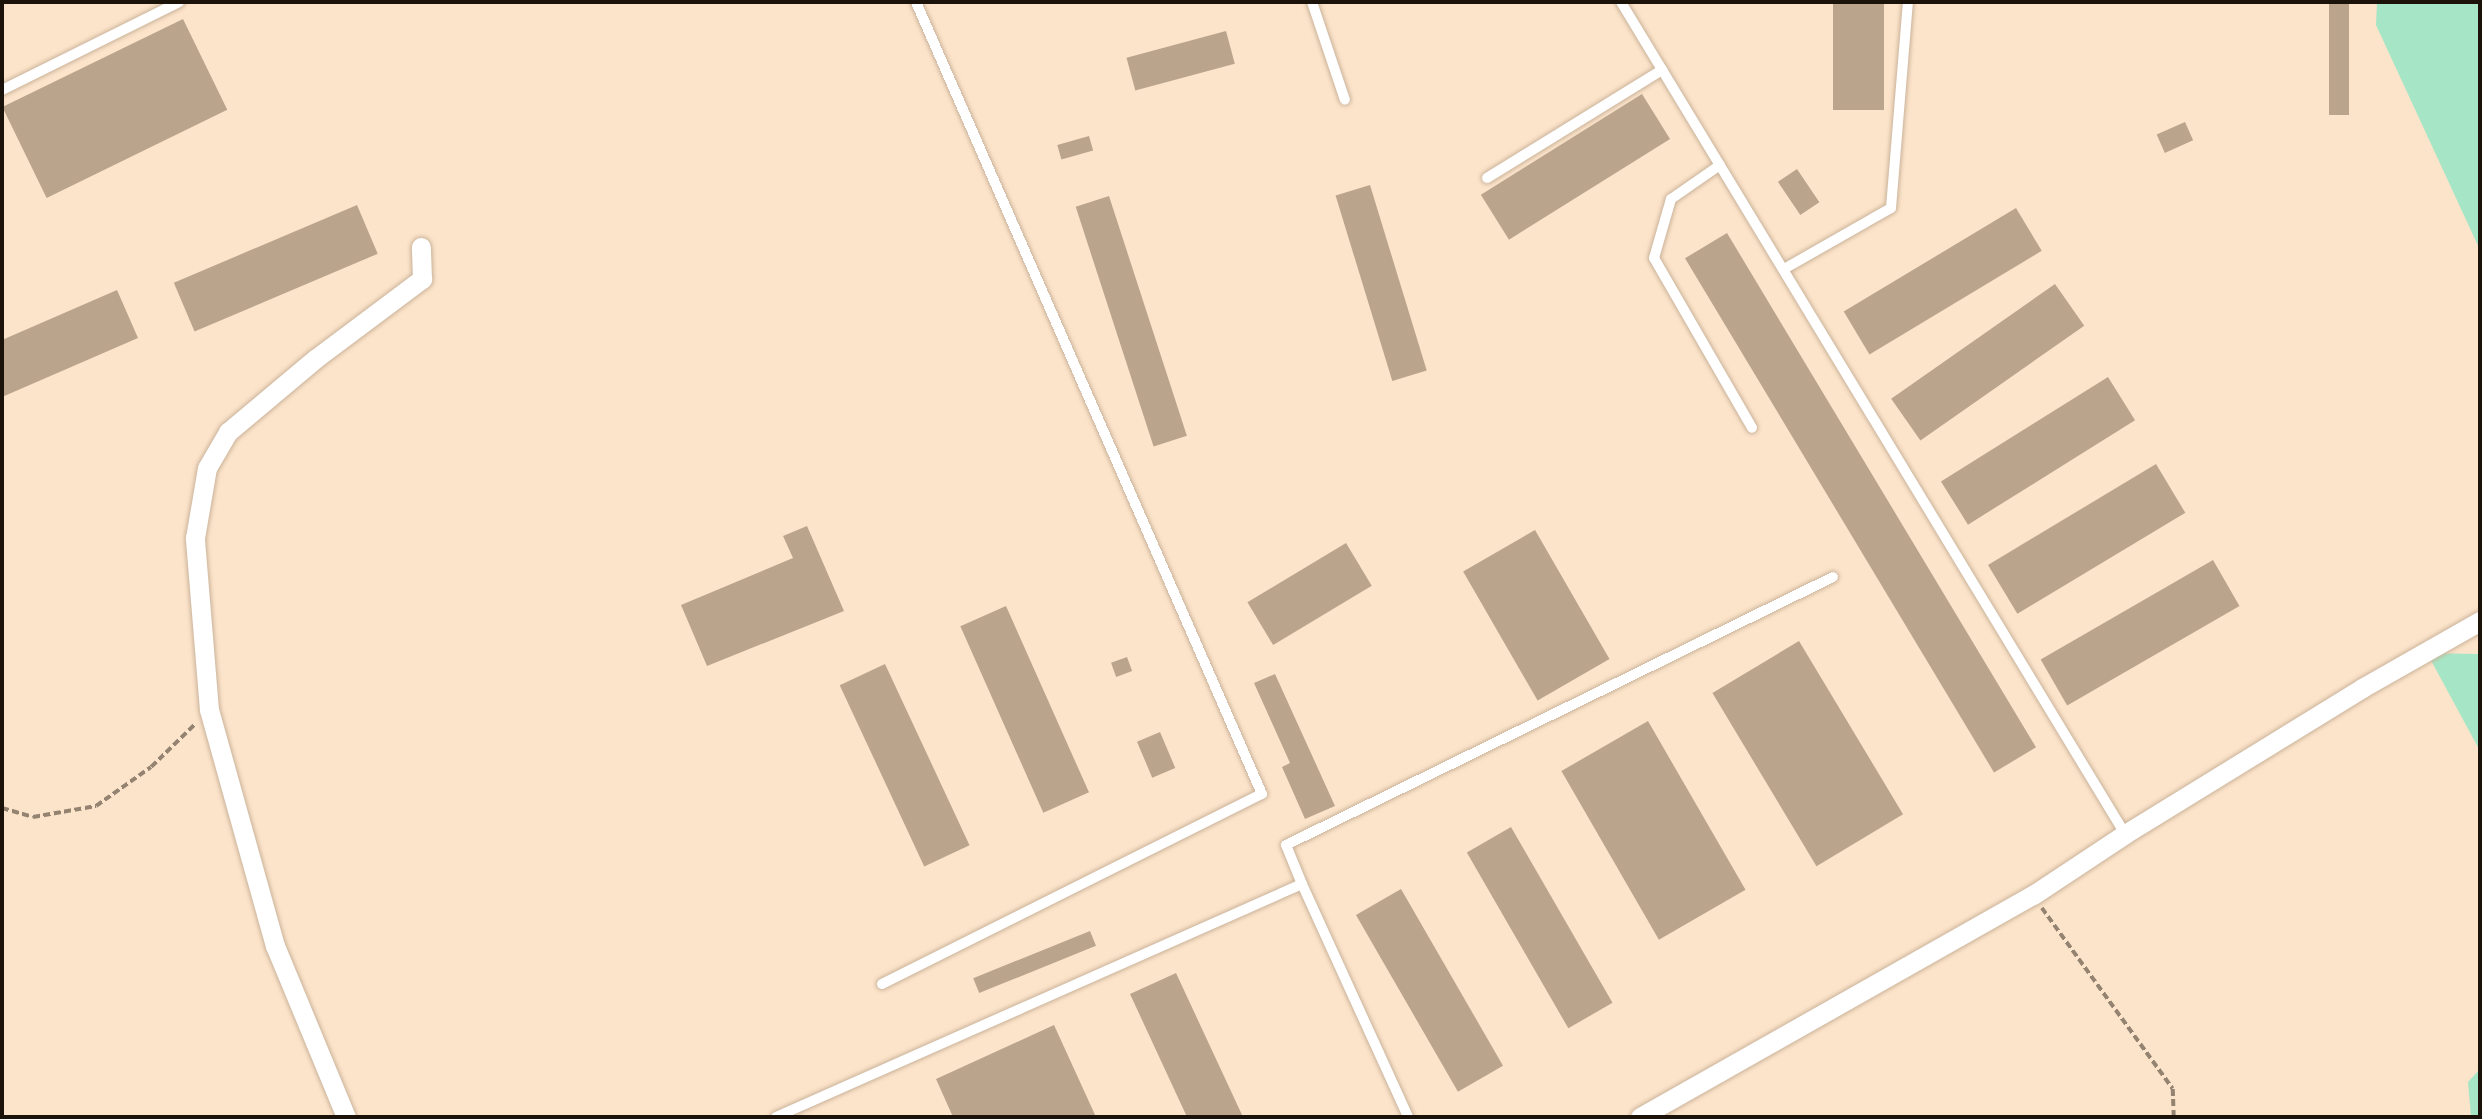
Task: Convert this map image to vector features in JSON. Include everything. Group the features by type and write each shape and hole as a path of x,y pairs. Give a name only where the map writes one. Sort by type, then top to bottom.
{"street":[{"path":"346,1117 275,946 209,710 195,538 207,468 228,432 315,359 422,279 421,247"},
{"path":"1640,1117 2033,895 2125,834 2362,688 2480,621"}],"lane":[{"path":"2,90 179,2"},
{"path":"882,984 1262,794 916,2"},
{"path":"1312,2 1346,100"},
{"path":"1621,2 2125,834"},
{"path":"1784,269 1891,208 1908,2"},
{"path":"1487,178 1662,70"},
{"path":"1720,164 1671,199 1654,258 1752,428"},
{"path":"1408,1117 1286,845 1833,577"},
{"path":"776,1117 1303,884"}],"path":[{"path":"2,808 33,817 96,806 151,767 209,710"},
{"path":"2033,895 2173,1089 2174,1117"}],"green space":[{"path":"2377,2 2480,2 2480,250 2376,25"},
{"path":"2427,653 2480,654 2480,751"},
{"path":"2480,1069 2480,1117 2471,1117 2468,1082"}],"building":[{"path":"1833,2 1884,2 1884,110 1833,110"},
{"path":"2329,2 2349,2 2349,115 2329,115"},
{"path":"183,19 227,110 47,198 2,107"},
{"path":"1226,31 1235,64 1135,90 1127,58"},
{"path":"1642,94 1670,139 1509,240 1481,195"},
{"path":"2185,122 2193,140 2165,153 2157,135"},
{"path":"1089,136 1093,150 1061,160 1057,145"},
{"path":"1797,169 1819,202 1800,215 1778,182"},
{"path":"1370,185 1427,371 1392,381 1336,196"},
{"path":"1109,196 1187,436 1154,446 1076,207"},
{"path":"357,205 378,254 195,332 174,283"},
{"path":"2016,208 2042,251 1869,354 1844,312"},
{"path":"1727,233 2036,747 1994,773 1685,258"},
{"path":"2055,284 2084,326 1920,440 1891,399"},
{"path":"117,290 138,338 2,397 2,340"},
{"path":"2108,377 2135,420 1968,525 1941,481"},
{"path":"2156,464 2185,513 2017,614 1988,565"},
{"path":"807,526 844,611 707,666 681,605 793,558 783,536"},
{"path":"1535,530 1610,659 1538,701 1463,572"},
{"path":"1346,543 1372,586 1273,645 1247,602"},
{"path":"2213,560 2240,606 2067,705 2041,660"},
{"path":"1006,606 1089,792 1043,813 960,626"},
{"path":"1799,641 1903,814 1816,866 1712,693"},
{"path":"1127,657 1132,671 1116,677 1111,663"},
{"path":"885,664 970,845 924,866 840,685"},
{"path":"1275,674 1335,806 1305,819 1282,767 1290,763 1254,683"},
{"path":"1648,721 1746,890 1659,940 1561,771"},
{"path":"1160,732 1175,768 1152,778 1137,742"},
{"path":"1511,827 1612,1003 1568,1028 1467,852"},
{"path":"1401,889 1503,1066 1458,1092 1356,915"},
{"path":"1090,931 1096,946 979,993 973,978"},
{"path":"1176,973 1243,1117 1187,1117 1130,994"},
{"path":"1054,1025 1096,1117 953,1117 936,1079"}]}
